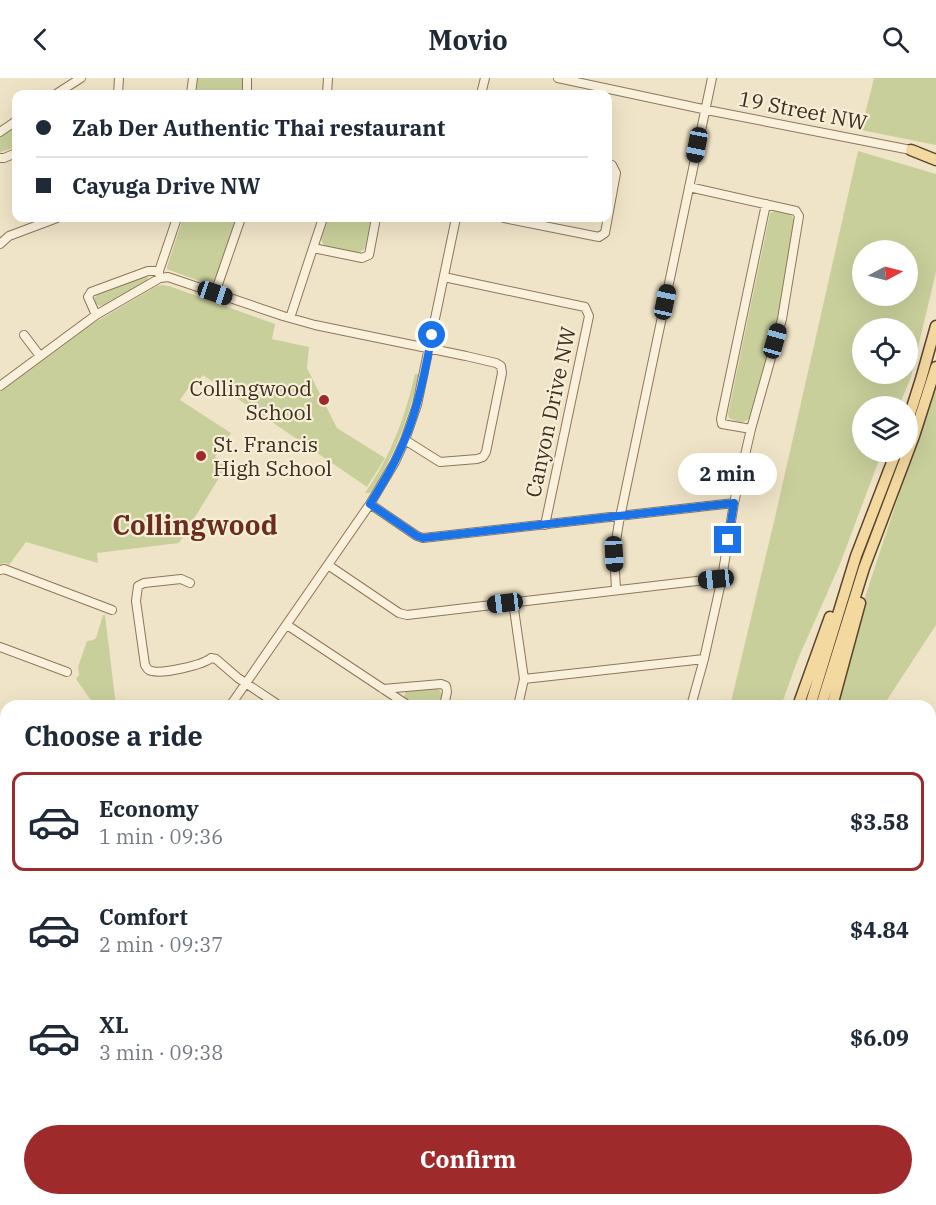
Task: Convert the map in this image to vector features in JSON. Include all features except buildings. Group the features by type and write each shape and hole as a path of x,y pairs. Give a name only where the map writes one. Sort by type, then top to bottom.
{"main road":[{"path":"911,150 936,156"},
{"path":"916,396 936,326"},
{"path":"823,700 864,568 914,436 936,367"},
{"path":"800,700 831,614 892,462"},
{"path":"834,700 880,542 883,520"},
{"path":"812,700 856,556"}],"street":[{"path":"62,90 81,78"},
{"name":"19 Street NW","path":"558,78 911,150"},
{"path":"616,589 614,554 621,516 712,78"},
{"path":"612,165 616,173 612,194"},
{"path":"689,187 796,211 799,216 782,319 751,429 734,503 722,578 693,700"},
{"path":"751,429 722,424 721,419 766,204"},
{"path":"0,244 9,236 46,222"},
{"path":"0,386 96,315 159,274 176,222"},
{"path":"215,293 240,222"},
{"path":"290,318 322,222"},
{"path":"314,248 362,258 369,255 375,222"},
{"path":"235,700 370,504 395,462 417,405 455,222"},
{"path":"524,222 599,237 605,232 607,222"},
{"path":"96,315 88,297 92,292 148,271 315,325 496,363 501,366 502,373 486,452 483,457 440,462 405,440"},
{"name":"Canyon Drive NW","path":"444,278 585,307 589,316 545,525"},
{"path":"24,335 40,356"},
{"path":"370,504 423,538 734,503"},
{"path":"328,565 399,613 406,615 722,578"},
{"path":"0,570 4,569 112,610"},
{"path":"190,583 181,579 144,583 138,586 136,601 147,669 159,672 213,662 271,700"},
{"path":"513,602 524,679 519,700"},
{"path":"287,625 399,700"},
{"path":"0,647 67,672"},
{"path":"524,679 704,658"},
{"path":"382,689 441,684 446,686 445,700"}],"green space":[{"path":"198,78 243,78 242,90 196,90"},
{"path":"874,78 936,78 936,145 861,130"},
{"path":"12,128 12,148 0,152 0,136"},
{"path":"858,151 936,174 936,272 918,348 918,318 852,318 852,384 908,384 903,396 852,396 852,462 878,462 840,564 798,659 783,700 731,700"},
{"path":"775,211 790,214 794,219 778,317 749,419 741,423 729,418 728,414 770,213"},
{"path":"182,222 235,222 215,282 207,284 167,269"},
{"path":"326,222 370,222 365,248 355,253 325,246 321,236"},
{"path":"146,276 147,281 104,305 99,306 95,303 94,298 97,295"},
{"path":"162,285 275,324 272,339 309,347 307,368 337,428 385,458 367,487 203,375 200,379 196,377 180,400 231,433 215,457 227,465 179,543 97,553 98,563 26,542 9,565 0,564 0,392 92,324"},
{"path":"415,374 419,374 400,436 379,479 370,493 365,493 396,436"},
{"path":"936,382 936,625 887,700 838,700 865,597 910,462 918,462 918,437"},
{"path":"103,615 105,615 115,700 91,700 76,679 87,641 96,638"},
{"path":"436,688 442,694 442,699 407,700 404,696 406,692"}],"place":[{"name":"Collingwood School","path":"324,400"},
{"name":"St. Francis High School","path":"201,456"}],"district":[{"name":"Collingwood","path":"195,524"}],"route":[{"path":"432,335 417,405 405,440 370,504 423,538 734,503 728,540"}]}
